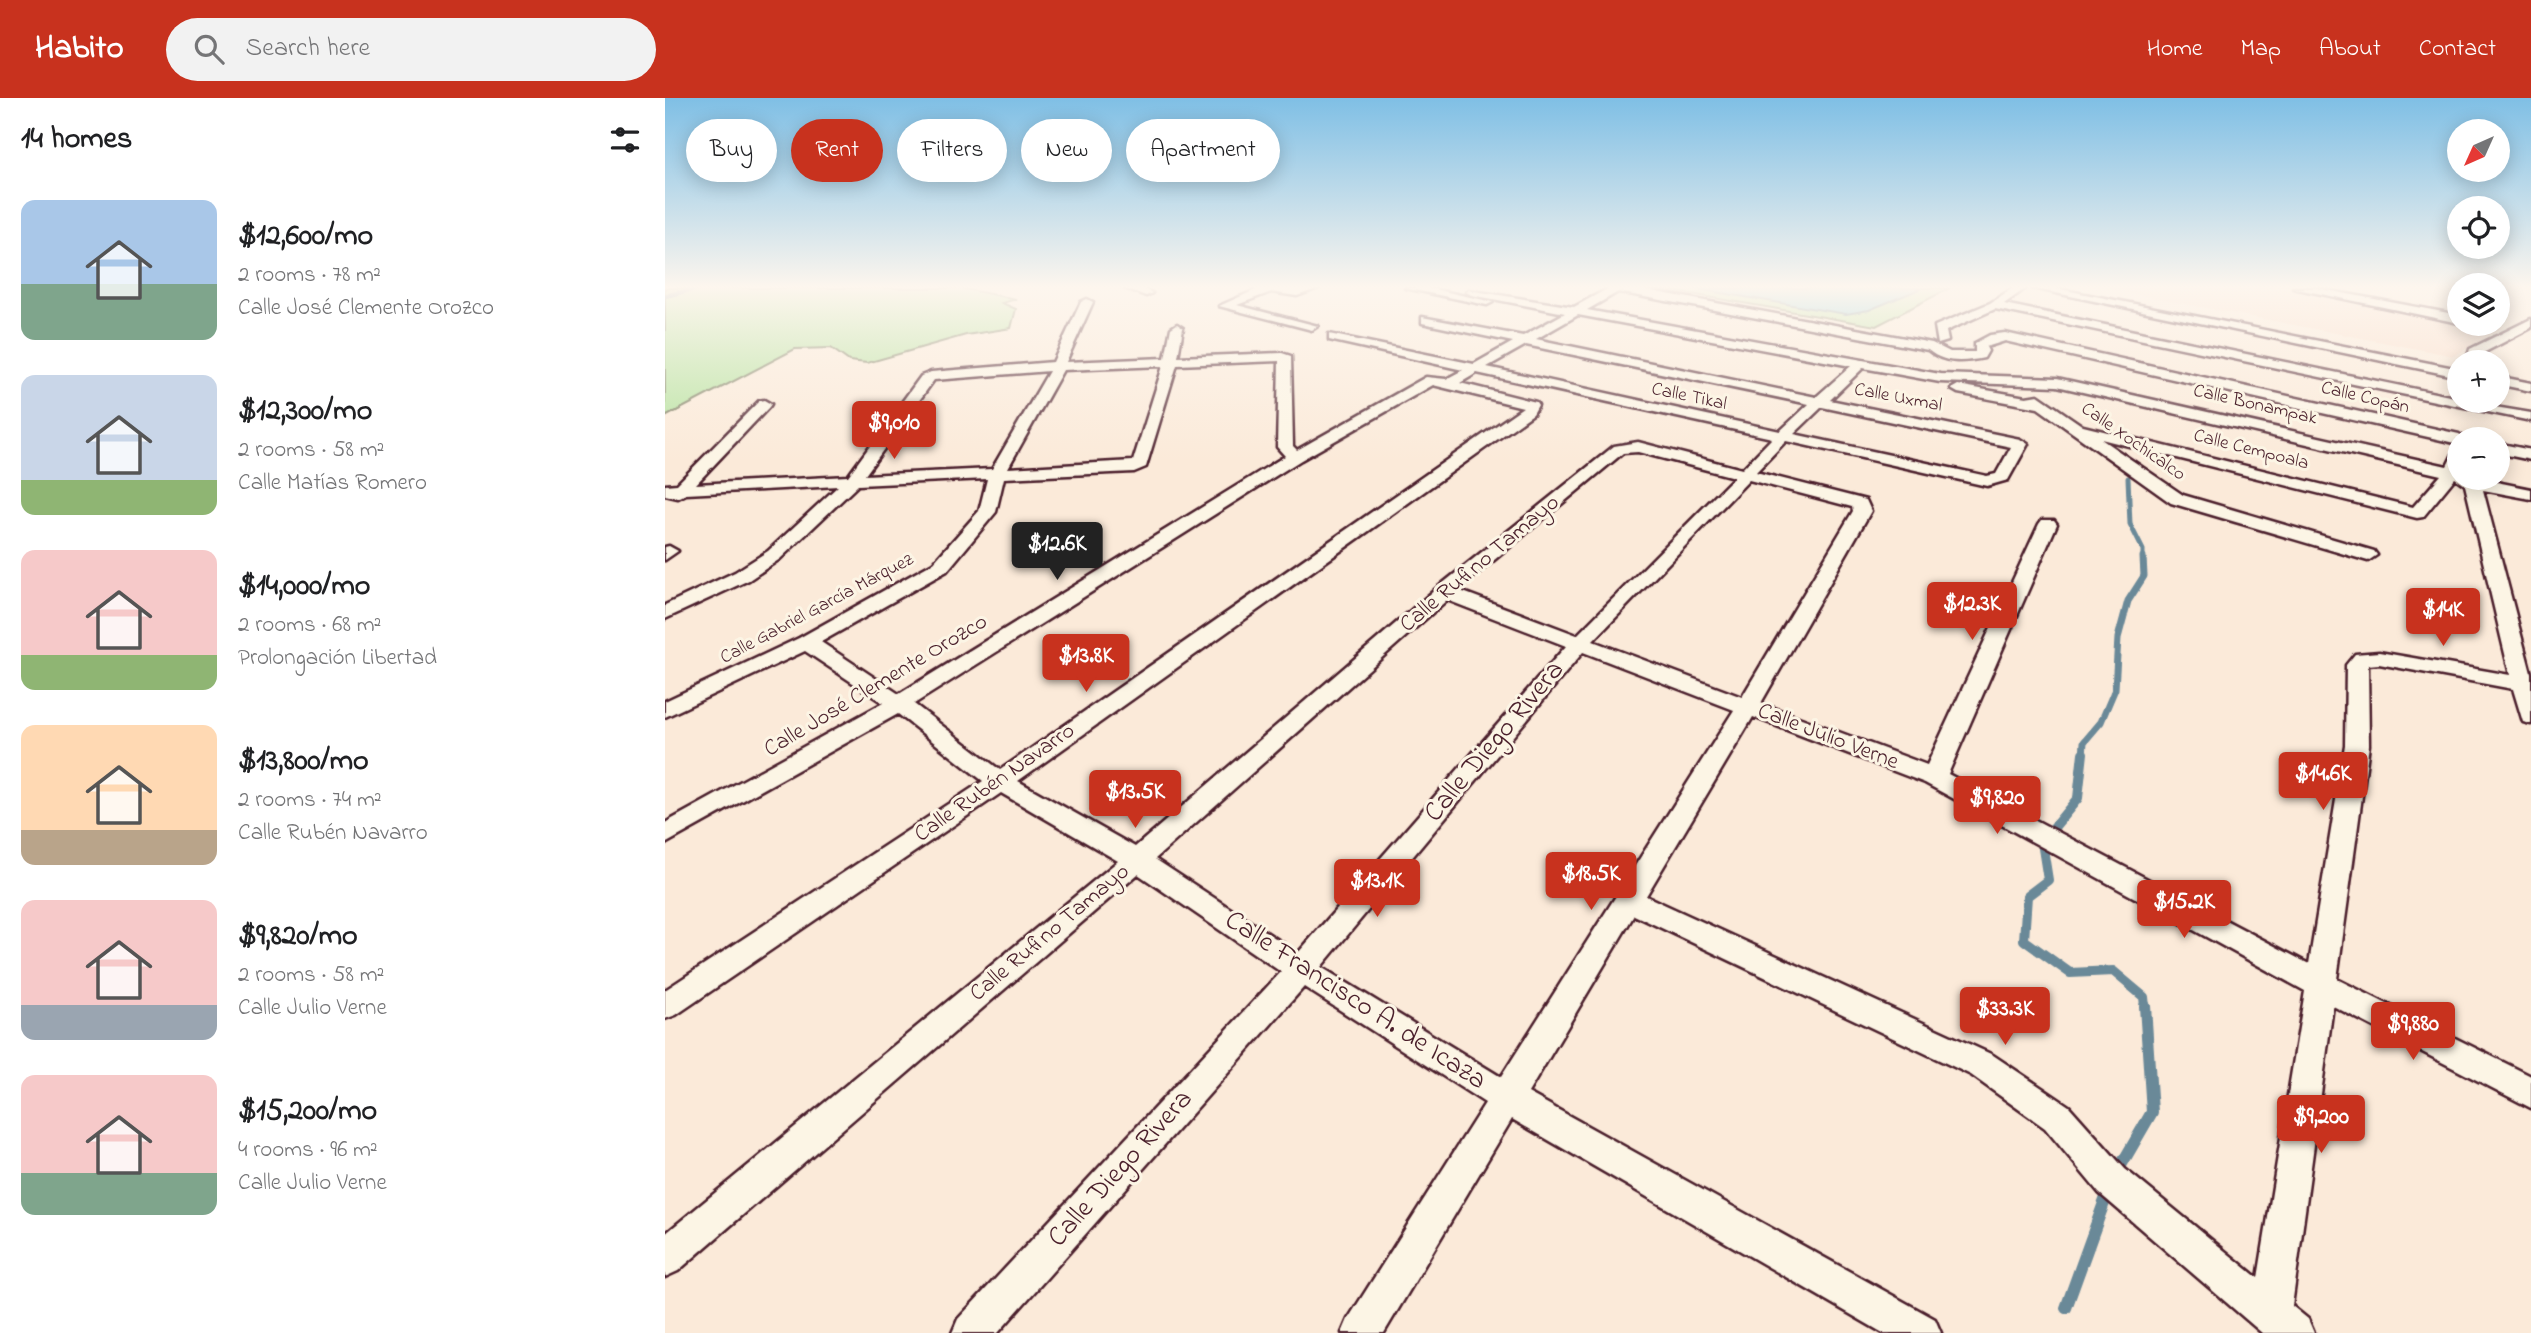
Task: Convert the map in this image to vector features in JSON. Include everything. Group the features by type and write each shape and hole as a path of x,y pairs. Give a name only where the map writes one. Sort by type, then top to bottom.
{"street":[{"name":"Calle Gabriel García Márquez","path":"665,710 806,642 940,567 986,512 996,476 1058,366 1066,346"},
{"path":"665,490 1125,469 1140,464 1174,346"},
{"name":"Calle Tikal","path":"1370,346 1782,437 1997,480"},
{"name":"Calle José Clemente Orozco","path":"665,835 899,704 1294,457 1431,380 1448,384 1512,346"},
{"name":"Calle Uxmal","path":"1555,346 2019,442 2002,477 1997,480"},
{"path":"1748,346 2045,405"},
{"name":"Calle Xochicalco","path":"1957,346 2177,499 2368,555"},
{"name":"Calle Copán","path":"2070,346 2185,361 2469,422"},
{"path":"2134,346 2185,361 2469,422 2531,417"},
{"path":"2185,361 2201,346"},
{"path":"2321,346 2447,371"},
{"path":"665,613 742,576 773,555 852,482 926,379 931,376 1058,366 1282,357 1286,359 1285,447 1294,457"},
{"path":"1856,367 1949,379 2000,378"},
{"name":"Calle Diego Rivera","path":"972,1333 1301,970 1579,644 1782,437 1856,367"},
{"name":"Calle Bonampak","path":"2000,378 2016,376 2057,382 2447,470"},
{"path":"2510,383 2531,387"},
{"name":"Calle Rubén Navarro","path":"665,1006 1000,782 1528,411 1531,405 1524,401 1448,384"},
{"path":"665,505 764,404"},
{"name":"Calle Cempoala","path":"2074,428 2417,513 2447,486"},
{"name":"Calle Rufino Tamayo","path":"665,1258 1137,860 1444,592 1619,449 1628,446 1748,474"},
{"path":"2510,451 2531,455"},
{"path":"1362,1333 1748,706 1862,507 1852,501 1748,474"},
{"name":"Calle Bonampak","path":"2510,488 2531,494"},
{"path":"2467,490 2531,717"},
{"path":"1934,777 2048,524"},
{"name":"Calle Julio Verne","path":"1444,592 1934,777 2320,985 2531,1093"},
{"name":"Calle Francisco A. de Icaza","path":"806,642 899,704 1000,782 1137,860 1301,970 1506,1098 1921,1333"},
{"path":"2282,1325 2320,985 2357,745 2357,664 2362,659 2379,658 2521,684"},
{"path":"1628,900 1982,1065 2057,1117 2112,1181 2282,1325"}],"shaded area":[{"path":"2400,346 2472,346 2464,350 2447,350 2447,355"}],"green space":[{"path":"665,346 928,346 867,363 849,361 831,348 795,349 665,417"}],"waterway":[{"path":"2128,478 2130,524 2143,550 2143,557"},
{"path":"2083,755 2084,742 2101,722 2115,689 2118,638 2128,601 2144,576 2143,557"},
{"path":"2083,753 2078,798 2042,842 2048,880 2027,896 2024,940 2070,973 2113,971 2144,997 2145,1007"},
{"path":"2116,1174 2152,1112 2145,1006"},
{"path":"2066,1308 2109,1189"}]}
